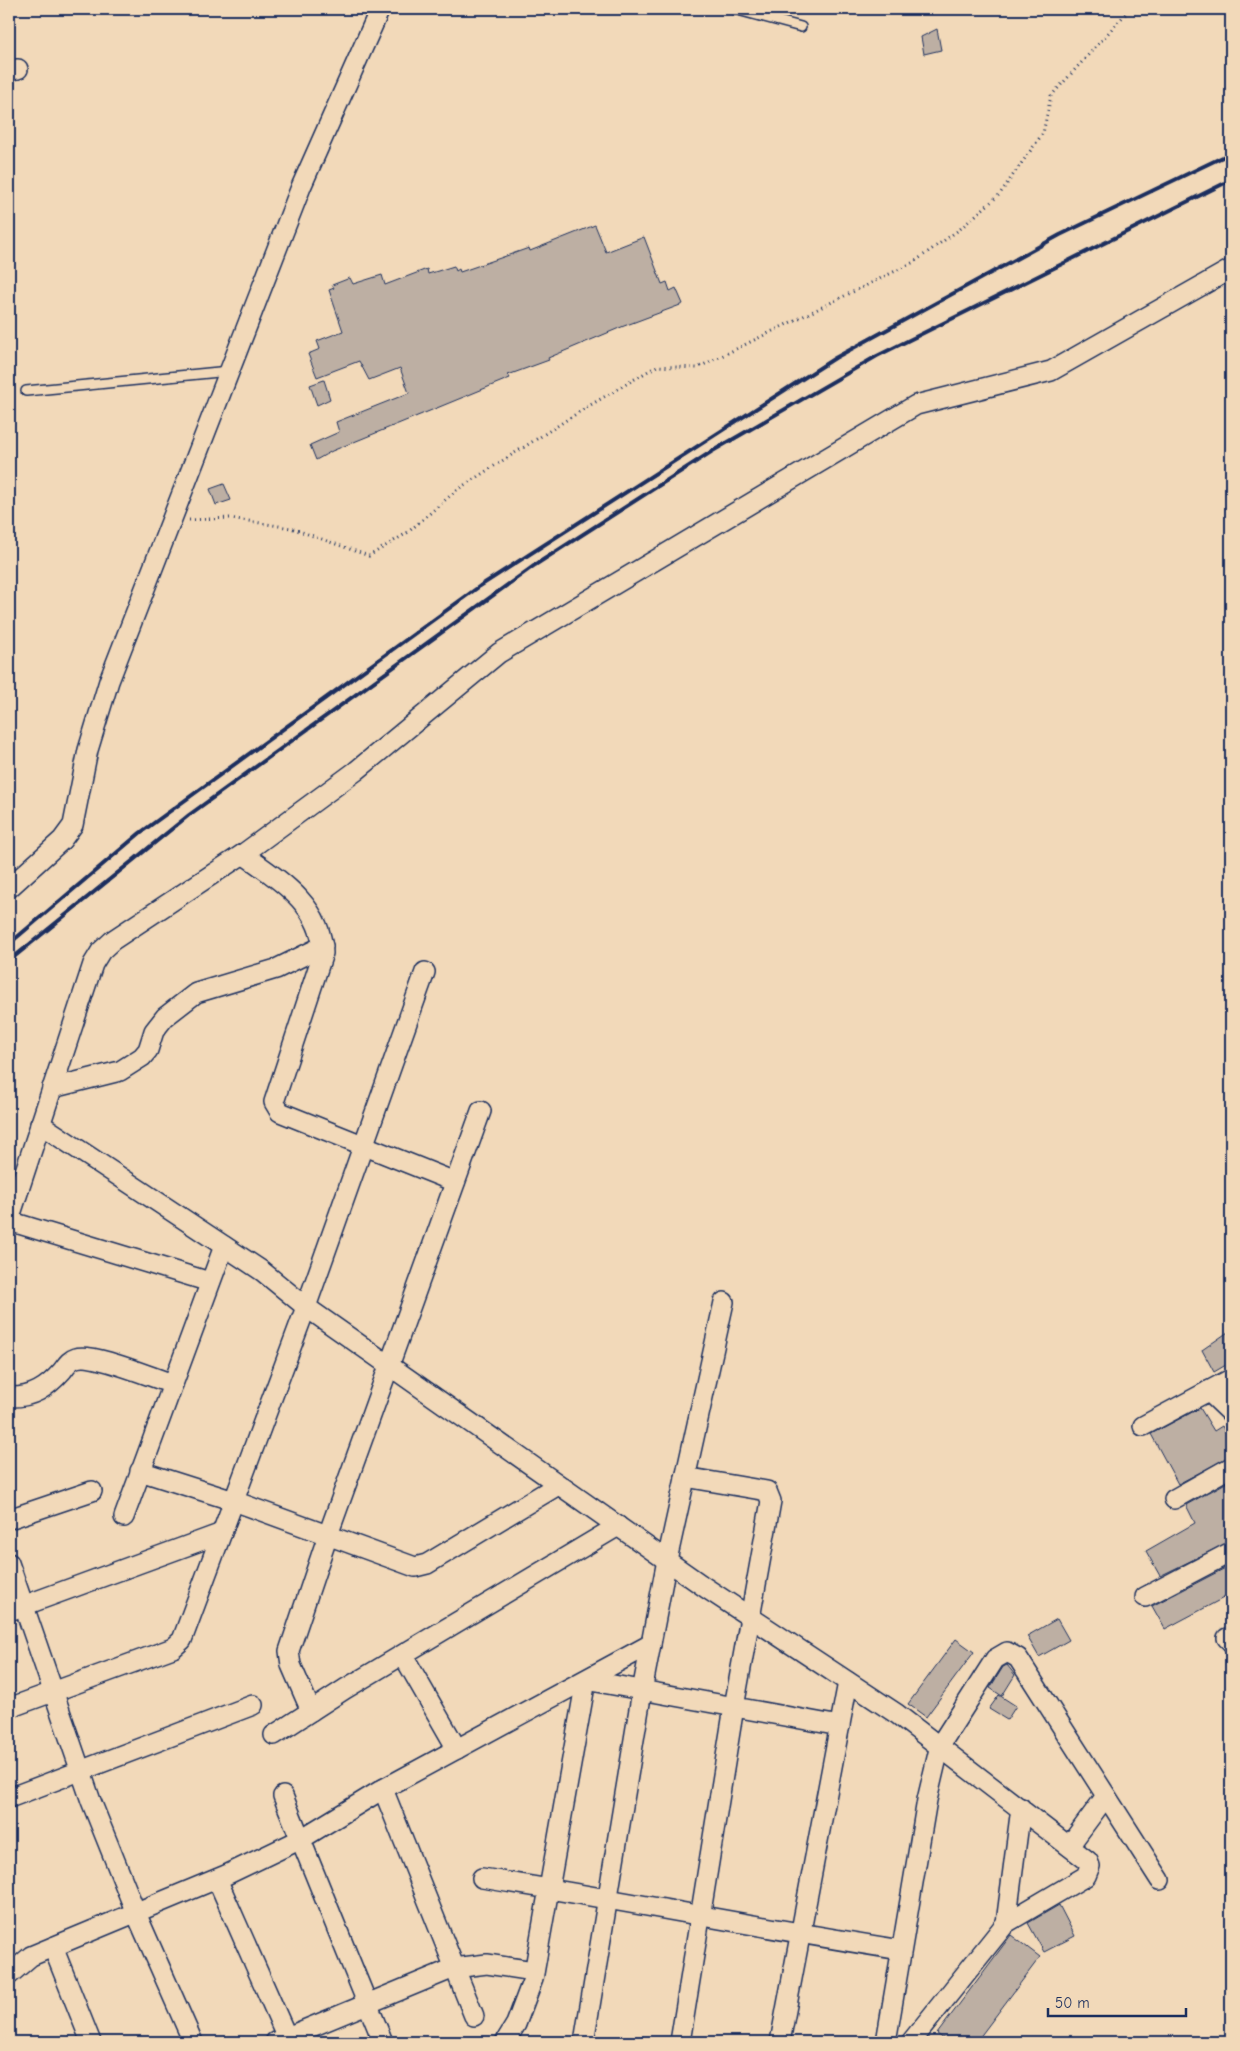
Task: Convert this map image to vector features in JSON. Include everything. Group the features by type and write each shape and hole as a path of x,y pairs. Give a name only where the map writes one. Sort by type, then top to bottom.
{"street":[{"path":"9,888 62,840 73,825 88,750 109,681 301,187 380,9"},
{"path":"210,1282 9,1220 93,964 101,950 243,854 356,771 499,653 916,405 1051,371 1231,269"},
{"path":"243,854 286,885 304,903 316,920 322,936 323,952 274,1102 280,1112 363,1147 455,1182"},
{"path":"52,1088 120,1071 142,1057 148,1050 154,1031 166,1017 196,993 212,986 261,974 322,946"},
{"path":"9,1708 173,1648 182,1640 306,1308 425,972"},
{"path":"311,1711 291,1665 289,1651 328,1535 480,1111"},
{"path":"40,1124 262,1272 306,1308 390,1365 558,1485 940,1746 1088,1861 1090,1866 1089,1872 1006,1923 911,2042"},
{"path":"124,1517 224,1246"},
{"path":"584,2042 642,1690 667,1560 724,1302"},
{"path":"9,1397 20,1398 39,1392 53,1382 70,1361 90,1356 173,1384"},
{"path":"1143,1426 1231,1379"},
{"path":"1208,1391 1231,1413"},
{"path":"1174,1500 1231,1467"},
{"path":"140,1471 234,1501 415,1567 420,1566 558,1485"},
{"path":"680,2042 734,1707 771,1501 767,1491 685,1477"},
{"path":"9,1519 92,1491"},
{"path":"274,1735 402,1655 618,1526"},
{"path":"16,1609 222,1533"},
{"path":"1145,1597 1231,1552"},
{"path":"9,1563 16,1609 54,1691 80,1771 136,1913 193,2042"},
{"path":"9,1975 31,1956 217,1879 301,1838 383,1789 651,1644"},
{"path":"886,2042 900,1950 927,1800 940,1746 995,1659 1007,1652 1012,1653 1160,1880"},
{"path":"402,1655 457,1749"},
{"path":"586,1680 840,1726"},
{"path":"505,2042 516,2024 534,1971 586,1680"},
{"path":"780,2042 848,1682"},
{"path":"9,1798 252,1705"},
{"path":"383,1789 474,2016"},
{"path":"283,1796 383,2042"},
{"path":"1069,1846 1106,1796"},
{"path":"1006,1923 1021,1808"},
{"path":"482,1878 607,1897 700,1917 900,1950"},
{"path":"217,1879 283,2041 454,1968 486,1964 534,1971"},
{"path":"53,1947 91,2042"}],"lane":[{"path":"734,9 801,27"},
{"path":"26,391 229,371"}],"path":[{"path":"171,521 230,518 291,528 369,556 407,533 458,489 587,407 657,366 698,368 914,262 960,230 999,195 1043,133 1052,96 1130,9"}],"building":[{"path":"937,29 941,50 924,54 921,37"},
{"path":"595,225 606,252 644,237 662,284 667,282 670,291 676,288 683,304 624,326 548,358 549,360 508,375 510,378 332,451 316,460 310,445 339,432 336,422 409,393 400,368 369,380 359,361 317,377 308,354 320,349 317,341 343,331 329,290 334,288 332,285 350,278 353,284 382,275 385,285 427,269 428,274 454,266 456,271 459,269 460,272 529,248 530,251"},
{"path":"324,380 330,399 317,405 310,385"},
{"path":"224,484 231,500 216,505 210,489"},
{"path":"1231,1330 1231,1362 1214,1372 1202,1350"},
{"path":"1200,1408 1214,1431 1222,1426 1231,1442 1231,1456 1178,1484 1151,1434"},
{"path":"1231,1480 1231,1541 1160,1576 1146,1551 1195,1523 1186,1505"},
{"path":"1231,1565 1231,1594 1165,1629 1152,1606"},
{"path":"1057,1619 1069,1640 1039,1657 1027,1636"},
{"path":"956,1639 974,1652 926,1717 908,1704"},
{"path":"1007,1665 1015,1675 1002,1696 990,1688 1003,1667"},
{"path":"999,1695 1016,1706 1007,1720 989,1709"},
{"path":"1059,1905 1075,1936 1044,1952 1028,1923"},
{"path":"1011,1935 1040,1957 976,2042 948,2042 937,2034"}],"railway":[{"path":"9,944 140,833 480,586 835,358 1060,235 1231,153"},
{"path":"9,961 189,815 535,565 711,452 877,356 1231,180"}]}
